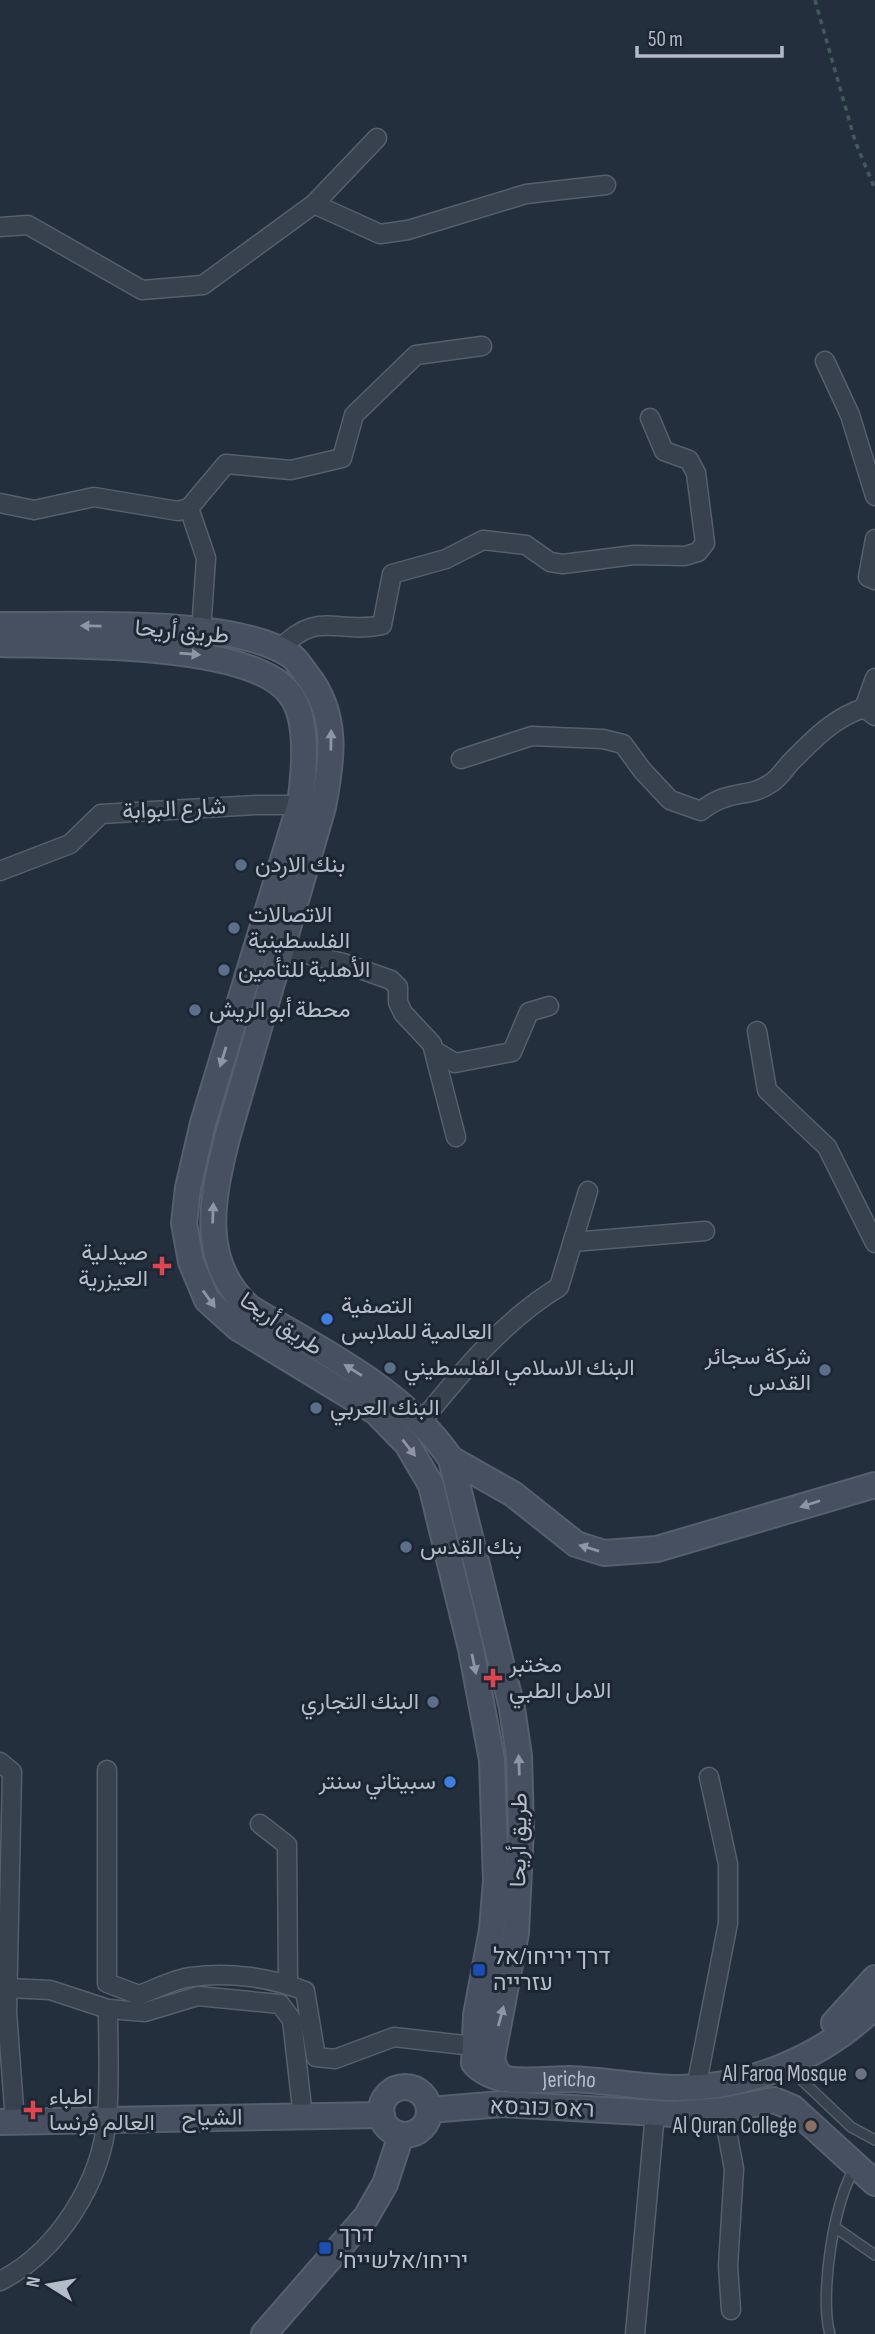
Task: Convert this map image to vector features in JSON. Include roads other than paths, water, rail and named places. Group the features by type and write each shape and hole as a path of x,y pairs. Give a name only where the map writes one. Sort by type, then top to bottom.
{"main road":[{"name":"طريق أريحا","path":"0,625 229,633 291,655 319,691 331,726 331,768 312,806 203,1123 188,1188 184,1223 191,1262 207,1300 238,1328 376,1412 407,1444 431,1485 487,1722 504,1931"},
{"name":"طريق أريحا","path":"0,644 135,649 211,656 259,672 290,694 301,723 305,772 312,806 281,948 214,1191 212,1239 220,1271 234,1294 250,1308 386,1391 421,1422 451,1459 512,1708 519,1756 521,1828 504,1931 492,2059 496,2071 504,2079"},
{"path":"451,1459 513,1494 576,1544 604,1553 657,1549 875,1485"},
{"path":"438,1513 463,1505"},
{"path":"473,2046 504,1931"},
{"path":"792,2062 875,1978"},
{"name":"Jericho","path":"473,2046 474,2063 483,2074 504,2079 585,2080 696,2088 750,2079 792,2062 828,2043 875,2006"},
{"path":"407,2087 425,2097 429,2110 421,2129 401,2134 388,2128 382,2115 387,2094 407,2087"},
{"name":"ראס כובסא","path":"429,2110 502,2104 655,2113 723,2110 761,2100 784,2102 875,2183"},
{"name":"الشياح","path":"7,2122 382,2115"},
{"path":"264,2334 366,2217 385,2184 401,2134"}],"street":[{"path":"0,227 28,225 142,290 203,285 314,204 377,138"},
{"path":"314,204 380,234 408,230 526,194 606,185"},
{"path":"0,503 34,510 94,497 178,511 189,508 226,464 291,470 342,458 354,415 416,355 482,346"},
{"path":"825,361 850,415 875,496"},
{"path":"279,650 303,629 323,625 368,628 382,625 392,574 446,559 483,540 526,545 550,562 563,564 635,555 685,556 698,552 705,543 696,473 689,460 664,451 650,418"},
{"path":"189,508 206,558 201,631"},
{"path":"875,539 868,577 875,580"},
{"path":"461,759 531,737 603,739 623,744 642,770 670,800 701,811 723,797 753,792 771,783 841,716 870,712 875,678"},
{"name":"شارع البوابة","path":"0,872 70,844 101,814 312,806"},
{"path":"281,948 343,963 391,980 398,988 398,1002 403,1013 432,1044 435,1051 456,1137"},
{"path":"435,1051 455,1063 512,1052 528,1012 549,1006"},
{"path":"757,1031 767,1090 828,1147 875,1243"},
{"path":"421,1422 467,1365 543,1297 559,1287 588,1191"},
{"path":"573,1242 705,1231"},
{"path":"0,1762 12,1772 7,2122"},
{"path":"107,1770 107,1983 139,1995 189,1977 232,1976 288,1984 305,1991 316,2057 335,2059 394,2037 473,2046"},
{"path":"696,2088 728,1923 728,1864 709,1777"},
{"path":"260,1824 288,1845 288,1984"},
{"path":"8,1988 50,1990 108,2009 145,2012 198,1996 280,2004 292,2020 303,2117"},
{"path":"0,2281 16,2273 60,2234 89,2180 107,2119 108,2009"},
{"path":"723,2110 734,2169 728,2266 731,2310"},
{"path":"635,2334 655,2113"}],"lane":[{"path":"792,2062 851,2127 875,2140"},
{"path":"830,2334 825,2312 835,2228 843,2187 856,2166"},
{"path":"835,2228 875,2255"}],"place":[{"name":"بنك الاردن","path":"241,865"},
{"name":"الاتصالات الفلسطينية","path":"234,928"},
{"name":"الأهلية للتأمين","path":"224,970"},
{"name":"محطة أبو الريش","path":"195,1010"},
{"name":"صيدلية العيزرية","path":"162,1266"},
{"name":"التصفية العالمية للملابس","path":"327,1319"},
{"name":"البنك الاسلامي الفلسطيني","path":"390,1368"},
{"name":"شركة سجائر القدس","path":"825,1370"},
{"name":"البنك العربي","path":"316,1408"},
{"name":"بنك القدس","path":"406,1547"},
{"name":"مختبر الامل الطبي","path":"493,1678"},
{"name":"البنك التجاري","path":"433,1702"},
{"name":"سبيتاني سنتر","path":"450,1782"},
{"name":"דרך יריחו/אל עזרייה","path":"479,1970"},
{"name":"Al Faroq Mosque","path":"861,2074"},
{"name":"اطباء العالم فرنسا","path":"33,2110"},
{"name":"Al Quran College","path":"811,2126"},
{"name":"דרך יריחו/אלשייח׳","path":"325,2248"}]}
